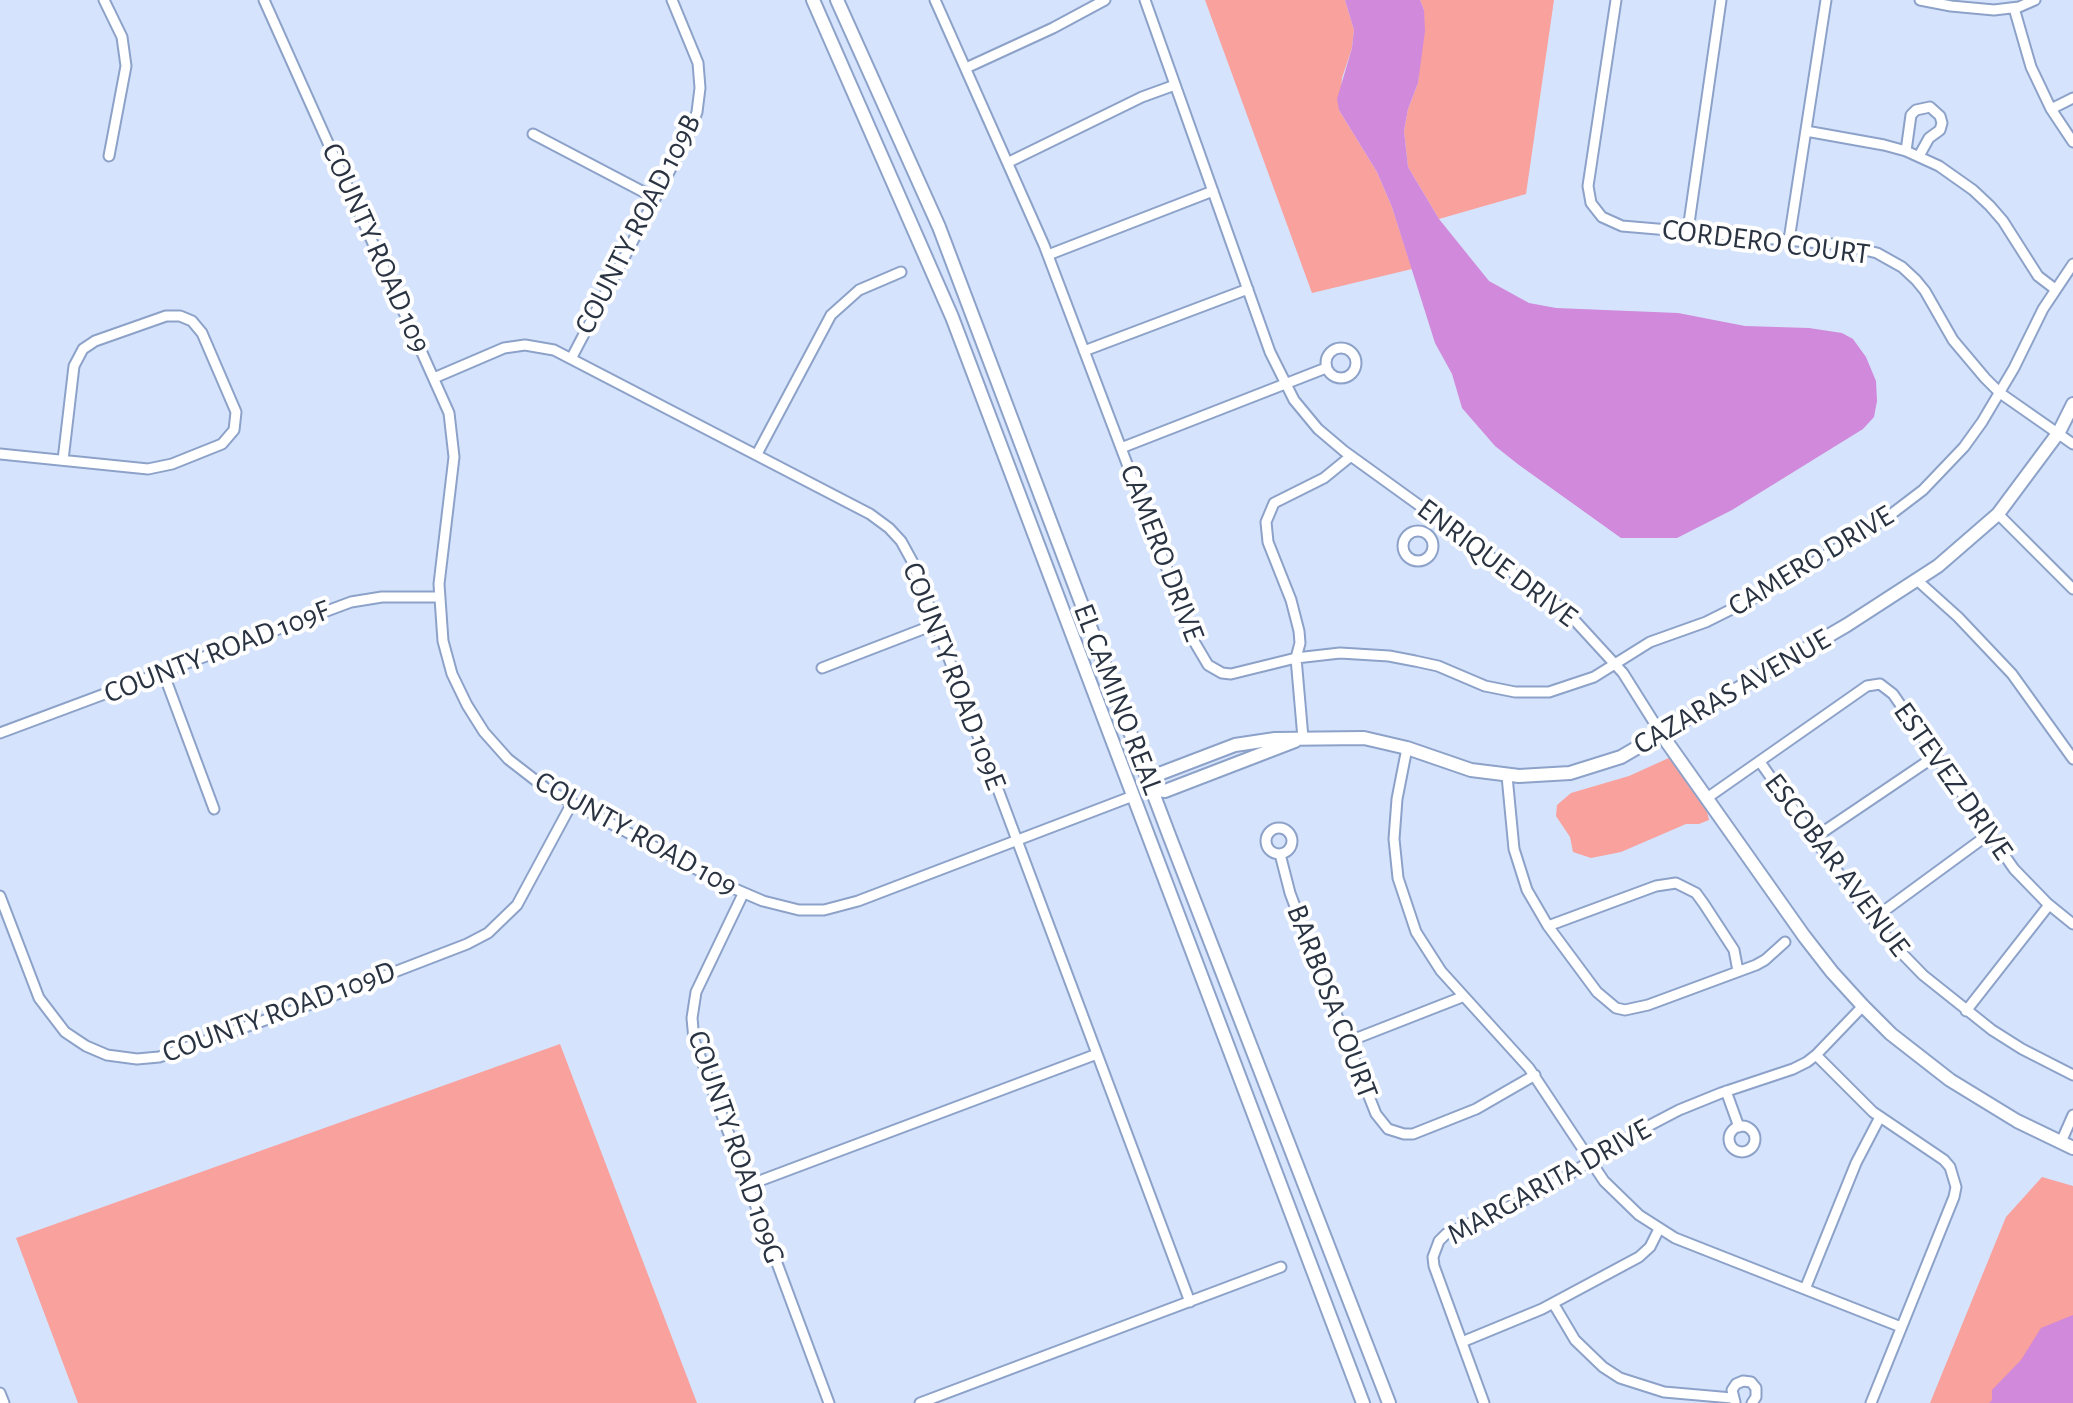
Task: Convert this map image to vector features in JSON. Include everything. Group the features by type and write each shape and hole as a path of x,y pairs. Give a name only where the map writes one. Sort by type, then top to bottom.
{"main road":[{"name":"EL CAMINO REAL","path":"813,0 952,317 1363,1403"},
{"name":"EL CAMINO REAL","path":"837,0 939,227 1389,1403"},
{"name":"CAZARAS AVENUE","path":"1303,738 1165,791 1152,789 1159,774 1235,745 1275,739 1303,738 1364,738 1407,748 1471,770 1507,776 1570,773 1621,757 1918,581 1965,545 1998,514 2025,480 2059,432 2073,404"},
{"name":"ENRIQUE DRIVE","path":"1662,735 1832,972 1863,1006 1891,1034 1950,1080 2017,1121 2067,1145"},
{"path":"1133,796 1152,789"}],"street":[{"path":"104,0 122,37 126,56 124,85 109,156"},
{"name":"COUNTY ROAD 109","path":"264,0 449,413 454,446 439,597 446,656 460,691 476,719 496,746 520,769 572,803 743,894 789,909 813,911 834,908 1133,796"},
{"name":"COUNTY ROAD 109B","path":"572,357 689,134 699,101 698,63 672,0"},
{"name":"CAMERO DRIVE","path":"935,0 1048,255 1195,643 1215,671 1231,674 1296,658 1340,653 1389,656 1438,666 1485,686 1532,694 1579,684 1650,642 1706,622 1752,599 1902,507 1923,490 1964,447 2000,393 2055,289 2073,264"},
{"path":"966,68 1105,0"},
{"name":"ENRIQUE DRIVE","path":"1145,0 1276,368 1285,385 1318,429 1351,456 1548,596 1585,629 1616,664 1662,735"},
{"name":"CORDERO COURT","path":"1616,0 1588,186 1591,203 1602,217 1611,223 1860,248 1877,253 1902,267 1925,291 1961,351 2000,393 2073,444"},
{"path":"1688,230 1721,0"},
{"path":"1789,240 1826,0"},
{"path":"1920,0 1974,10 2014,8 2035,0"},
{"path":"2014,8 2031,67 2051,109 2073,142"},
{"path":"1009,162 1127,104 1175,85"},
{"path":"2051,109 2073,98"},
{"path":"1906,151 1911,115 1916,110 1930,107 1940,116 1942,123 1919,156"},
{"path":"1806,131 1860,139 1906,151 1954,176 2003,221 2038,276 2055,289"},
{"path":"533,134 655,198"},
{"path":"1048,255 1213,191"},
{"path":"757,454 831,315 859,290 901,272"},
{"path":"1084,351 1248,289"},
{"path":"0,454 154,469 214,448 227,440 236,421 233,402 202,333 192,321 180,316 166,316 95,341 83,349 74,366 63,460"},
{"name":"COUNTY ROAD 109E","path":"434,378 514,346 545,347 572,357 757,454 870,514 889,528 907,550 936,624 1190,1302"},
{"path":"1121,448 1326,368"},
{"path":"1303,738 1296,658 1300,643 1296,616 1268,542 1266,522 1274,503 1324,478 1351,456"},
{"path":"1998,514 2073,589"},
{"path":"1426,534 1437,517"},
{"path":"1918,581 1968,627 2012,674 2073,759"},
{"name":"COUNTY ROAD 109F","path":"0,733 351,602 382,597 439,597"},
{"path":"822,668 936,624"},
{"path":"163,672 214,809"},
{"name":"ESTEVEZ DRIVE","path":"1707,798 1867,686 1874,684 1887,688 2024,881 2073,924"},
{"path":"1407,748 1395,820 1398,878 1416,932 1462,997 1486,1017 1535,1075 1590,1162 1619,1197 1675,1238 1901,1327"},
{"path":"1814,838 1934,757"},
{"name":"ESCOBAR AVENUE","path":"1760,762 1873,919 1923,975 1966,1011 2022,1049 2073,1075"},
{"path":"1507,776 1511,828 1518,867 1527,890 1548,926 1597,992 1616,1008 1625,1010 1648,1005 1738,971 1765,960 1785,942"},
{"name":"COUNTY ROAD 109D","path":"0,896 39,998 65,1032 107,1055 137,1059 159,1057 314,1003 488,933 517,905 572,803"},
{"path":"1873,919 1989,834"},
{"name":"BARBOSA COURT","path":"1280,854 1290,893 1347,1042 1376,1114 1388,1129 1413,1134 1476,1109 1535,1075"},
{"path":"1548,926 1656,886 1676,883 1696,893 1704,904 1734,950 1738,971"},
{"name":"COUNTY ROAD 109G","path":"743,894 700,980 692,1018 696,1050 829,1403"},
{"path":"1966,1011 2049,905"},
{"path":"1347,1042 1462,997"},
{"name":"MARGARITA DRIVE","path":"1484,1403 1434,1266 1435,1248 1439,1241 1446,1234 1538,1194 1656,1122 1726,1091 1793,1069 1816,1055 1863,1006"},
{"path":"746,1186 1097,1054"},
{"path":"1816,1055 1829,1071 1880,1117 1944,1160 1950,1167 1956,1187 1871,1403"},
{"path":"1726,1091 1739,1127"},
{"path":"2067,1145 2073,1115"},
{"path":"1805,1289 1856,1163 1880,1117"},
{"path":"1462,1342 1521,1319 1639,1257 1650,1247 1659,1229"},
{"path":"920,1403 1281,1267"},
{"path":"1553,1303 1575,1340 1603,1367 1620,1378 1664,1392 1734,1401 1733,1387 1739,1381 1747,1381 1754,1385 1757,1393 1752,1403"},
{"path":"0,1393 4,1403"}],"shaded area":[{"path":"1205,0 1345,0 1354,30 1352,48 1342,78 1339,110 1377,172 1412,269 1312,293"},
{"path":"1345,0 1420,0 1425,31 1418,83 1404,131 1408,167 1439,219 1489,281 1529,303 1556,308 1678,313 1745,326 1809,328 1842,333 1853,339 1866,357 1876,381 1874,417 1863,429 1732,510 1677,538 1621,538 1519,465 1495,446 1462,408 1452,374 1435,343 1392,207 1377,172 1339,110 1337,99 1354,30"},
{"path":"1420,0 1554,0 1526,194 1439,219 1408,167 1404,131 1418,83 1424,10"},
{"path":"1671,757 1706,807 1709,820 1686,824 1621,852 1591,858 1573,852 1570,837 1556,816 1557,805 1571,793 1629,776"},
{"path":"560,1044 697,1403 78,1403 16,1238"},
{"path":"2042,1177 2073,1186 2073,1403 1930,1403 2006,1217"},
{"path":"2073,1315 2073,1403 1989,1403 1992,1390 2021,1360 2041,1328"}]}
